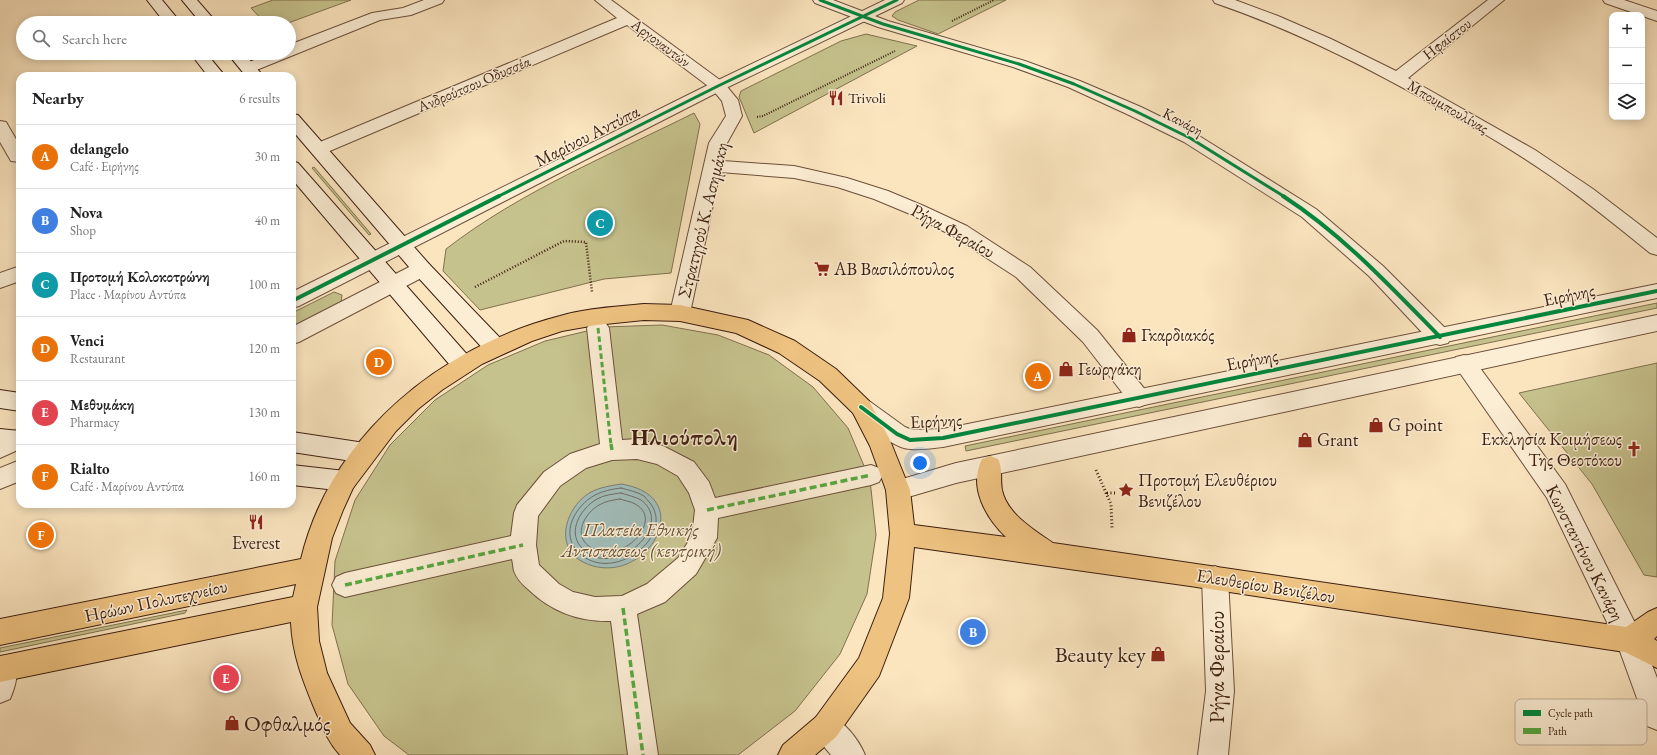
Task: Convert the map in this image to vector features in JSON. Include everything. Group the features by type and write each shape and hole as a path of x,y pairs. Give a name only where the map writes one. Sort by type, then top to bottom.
{"main road":[{"path":"360,755 340,733 314,675 305,641 304,607 312,569 322,532 331,508 345,481 388,424 410,403 463,364 532,332 561,323 644,312 680,314 741,326 787,346 828,375 861,407 881,445 898,490 903,534 896,598 869,667 826,727 793,755"},
{"path":"990,466 989,485 995,506 1014,529 1047,554"},
{"name":"Ελευθερίου Βενιζέλου","path":"903,534 1214,578 1629,640 1657,655"},
{"name":"Ηρώων Πολυτεχνείου","path":"0,632 312,569"},
{"name":"Ηρώων Πολυτεχνείου","path":"1,676 304,607"},
{"path":"1629,640 1657,621"}],"street":[{"path":"154,0 167,16"},
{"path":"189,0 203,16"},
{"path":"296,48 377,16 406,12 437,0"},
{"name":"Αργοναυτών","path":"602,0 718,86"},
{"name":"Κανάρη","path":"820,0 922,36 1019,64 1074,84 1135,110 1190,138 1309,213 1376,271 1440,337"},
{"name":"Μαρίνου Αντύπα","path":"296,298 718,86 897,0"},
{"name":"Μπουμπουλίνας","path":"1220,0 1320,40 1397,78 1542,162 1615,214 1657,248"},
{"name":"Ηφαίστου","path":"1397,78 1497,0"},
{"path":"1610,0 1657,16"},
{"name":"Ανδρούτσου Οδυσσέα","path":"319,149 629,19"},
{"path":"204,60 214,72"},
{"path":"241,60 252,72 273,60"},
{"name":"Στρατηγού Κ. Ασημάκη","path":"680,314 718,143 734,116 730,100 718,86"},
{"path":"296,123 401,246 495,348"},
{"path":"0,126 16,153"},
{"path":"0,163 16,157"},
{"name":"Ρήγα Φεραίου","path":"713,166 794,172 841,182 881,195 917,210 960,231 1023,272 1090,336 1138,398"},
{"path":"296,172 463,364"},
{"path":"296,334 422,269"},
{"path":"0,281 16,275"},
{"name":"Ειρήνης","path":"861,407 897,434 910,440 943,438 1440,337 1657,291"},
{"path":"898,490 956,473 1464,363 1657,323"},
{"path":"598,328 612,450"},
{"name":"Κωνσταντίνου Κανάρη","path":"1464,363 1556,491 1629,640 1657,716"},
{"path":"0,399 16,401"},
{"path":"296,443 365,453"},
{"path":"637,449 663,456 686,469 700,489 707,510 704,538 687,566 656,593 623,608 596,610 568,603 550,593 527,571 523,545 526,513 552,479 578,461 612,450 637,449"},
{"path":"0,479 16,472"},
{"path":"707,510 871,474"},
{"path":"296,475 345,481"},
{"path":"345,585 523,545"},
{"name":"Ρήγα Φεραίου","path":"1213,755 1220,691 1214,578"},
{"path":"623,608 643,755"},
{"path":"826,727 850,755"}],"path":[{"path":"952,21 994,0"},
{"path":"756,118 763,116 895,51"},
{"path":"474,288 564,241 586,242 593,298"},
{"path":"1095,468 1111,504 1112,528"},
{"path":"1107,493 1115,493"}],"green space":[{"path":"273,0 351,0 296,20 296,16 258,16 251,8"},
{"path":"919,0 1006,0 938,34 898,20 892,16 895,12"},
{"path":"866,34 917,46 754,133 739,97 741,91 841,41"},
{"path":"694,113 700,124 671,273 604,279 480,310 443,271 446,249 505,209 598,159"},
{"path":"314,167 371,234 369,235 312,168"},
{"path":"334,292 342,295 341,303 296,325 296,311"},
{"path":"1657,303 1657,308 966,451 965,446"},
{"name":"Πλατεία Εθνικής Αντιστάσεως (κεντρική)","path":"662,325 718,335 769,355 813,387 848,428 870,480 876,535 867,594 840,654 795,711 738,755 409,755 384,736 348,684 332,625 335,561 355,500 390,445 435,400 488,365 545,341 604,327"},
{"path":"1657,363 1657,577 1644,575 1592,484 1519,393"},
{"path":"187,610 185,613 0,652 0,648"}],"water":[{"path":"621,484 645,492 658,506 661,522 656,538 644,553 627,564 607,568 585,563 575,556 568,548 566,527 569,517 582,498 591,492"}],"marked path":[{"path":"598,328 612,450"},
{"path":"707,510 871,475"},
{"path":"345,585 523,545"},
{"path":"623,608 643,755"}],"cycle path":[{"path":"820,0 883,24 1019,64 1074,84 1135,111 1190,138 1309,213 1376,271 1440,337"},
{"path":"296,299 718,86 897,0"},
{"path":"861,407 897,434 910,440 943,438 1657,291"}],"place":[{"name":"Trivoli","path":"836,98"},
{"name":"Προτομή Κολοκοτρώνη","path":"600,223"},
{"name":"ΑΒ Βασιλόπουλος","path":"822,269"},
{"name":"Γκαρδιακός","path":"1129,335"},
{"name":"Venci","path":"379,362"},
{"name":"Γεωργάκη","path":"1066,369"},
{"name":"delangelo","path":"1038,376"},
{"name":"G point","path":"1376,425"},
{"name":"Grant","path":"1305,440"},
{"name":"Εκκλησία Κοιμήσεως Της Θεοτόκου","path":"1634,449"},
{"name":"Προτομή Ελευθέριου Βενιζέλου","path":"1126,490"},
{"name":"Everest","path":"256,522"},
{"name":"Rialto","path":"41,535"},
{"name":"Nova","path":"973,632"},
{"name":"Beauty key","path":"1158,654"},
{"name":"Μεθυμάκη","path":"226,678"},
{"name":"Οφθαλμός","path":"232,723"}],"district":[{"name":"Ηλιούπολη","path":"685,437"}]}
